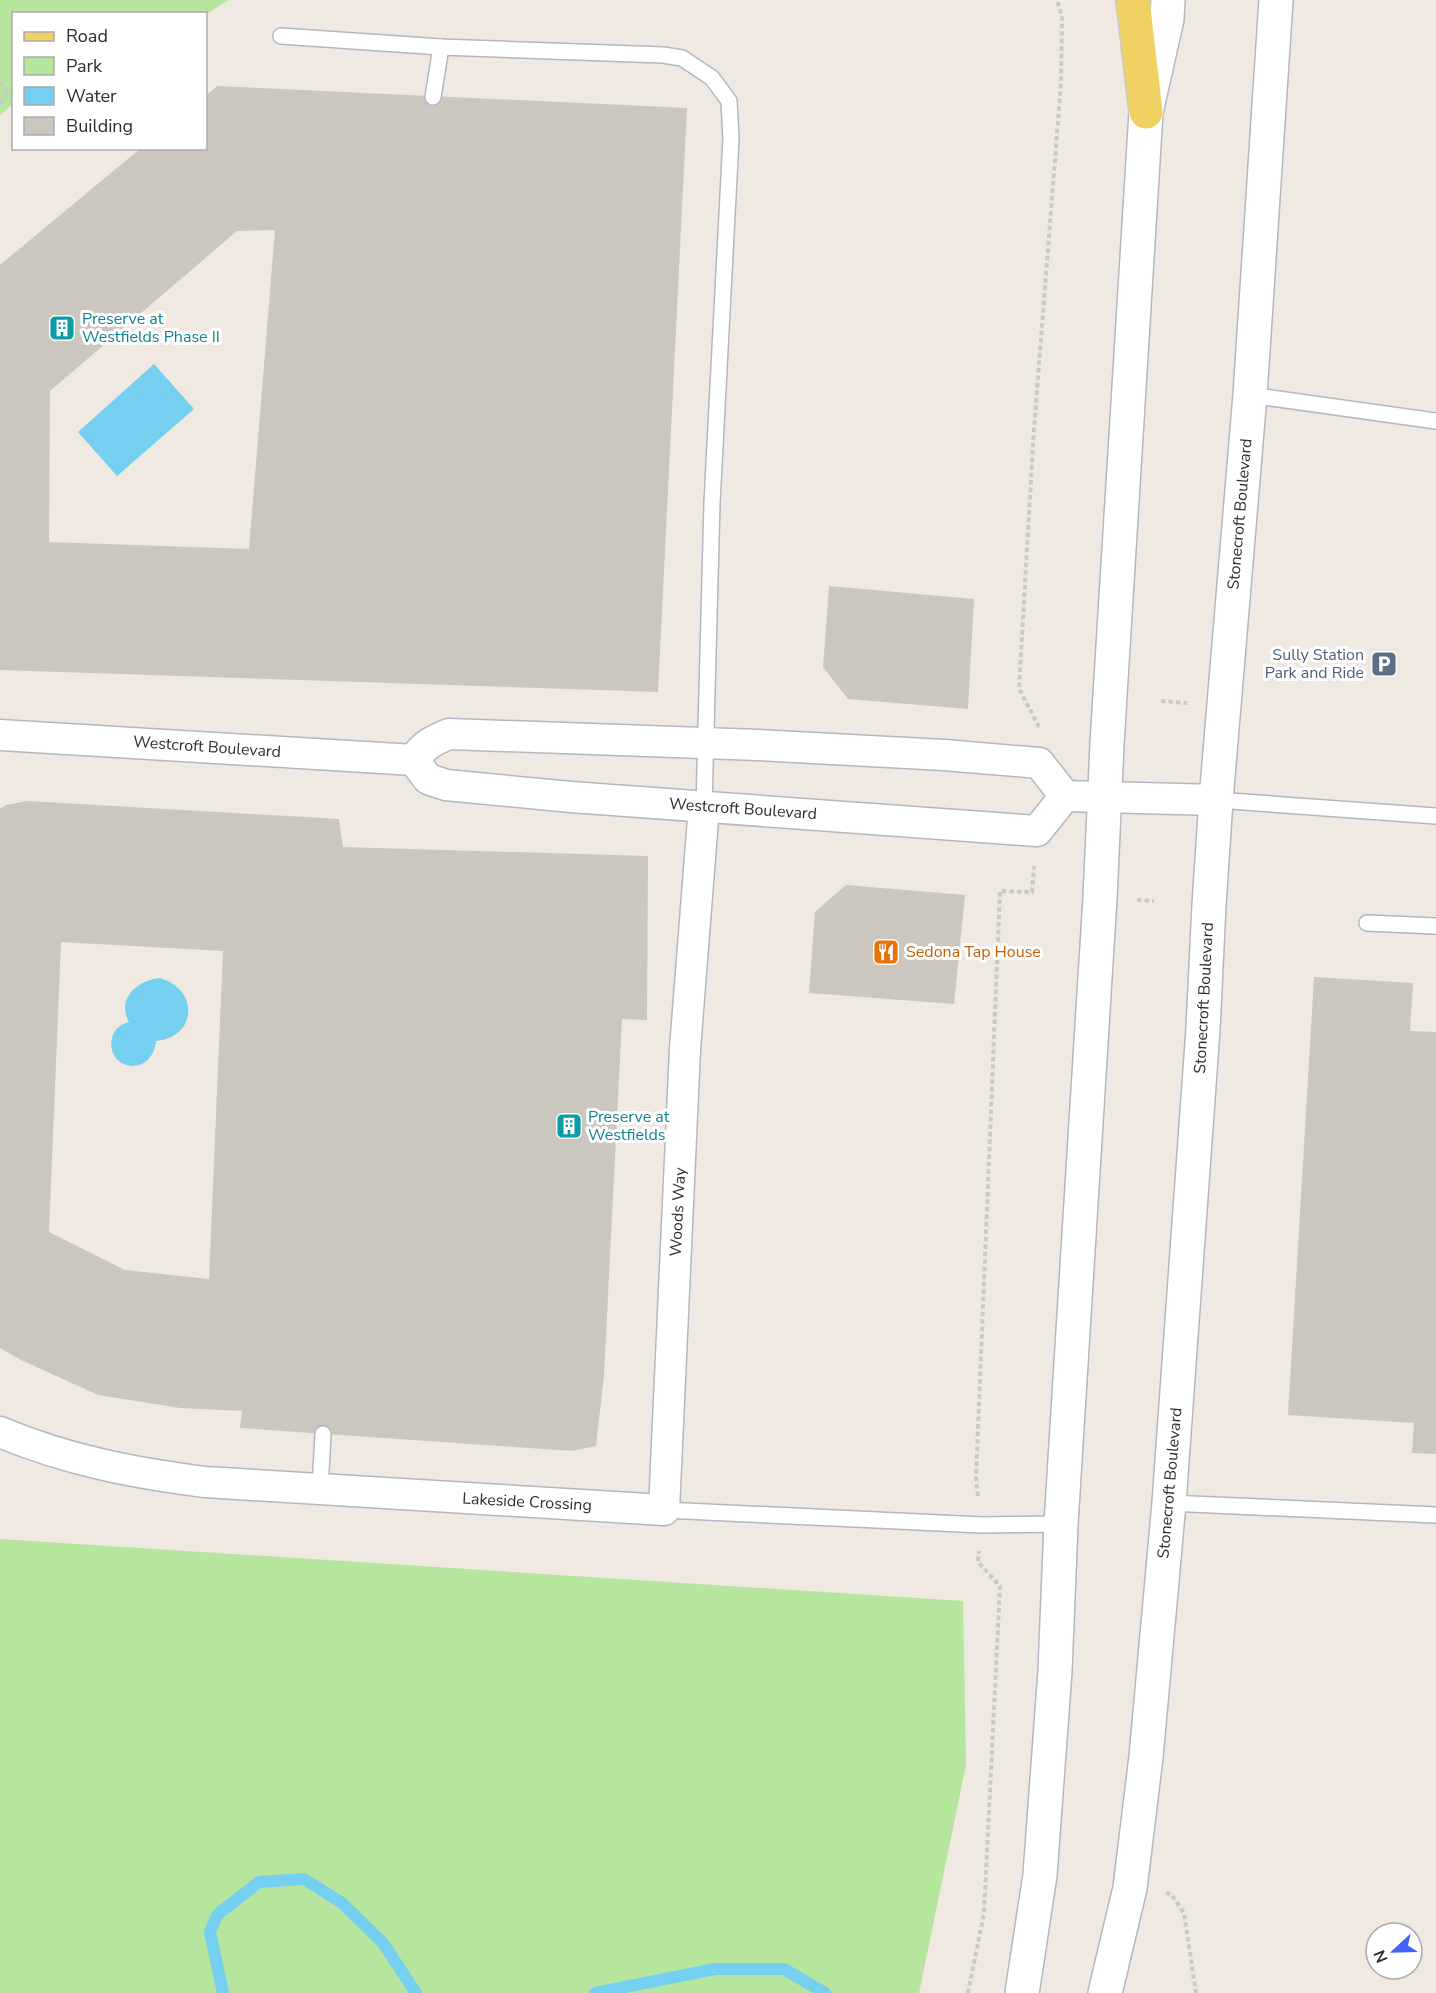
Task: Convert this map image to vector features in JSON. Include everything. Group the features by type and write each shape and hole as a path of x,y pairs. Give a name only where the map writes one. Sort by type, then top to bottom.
{"main road":[{"path":"1133,0 1146,112"},
{"path":"1022,1993 1040,1875 1055,1671 1061,1524 1146,112 1167,20 1168,0"},
{"name":"Stonecroft Boulevard","path":"1105,1993 1130,1888 1146,1757 1169,1503 1203,1029 1216,800 1250,395 1276,0"}],"street":[{"path":"414,760 419,751 434,740 449,734 933,754 1039,763 1065,796 1216,800"},
{"name":"Westcroft Boulevard","path":"0,735 414,760 428,779 446,785 571,797 1037,831 1065,796"},
{"name":"Woods Way","path":"664,1510 685,1049 704,806"},
{"name":"Lakeside Crossing","path":"0,1432 74,1458 146,1474 205,1482 664,1510"}],"lane":[{"path":"281,36 441,47 682,58 712,78 729,101 730,149 712,503 704,806"},
{"path":"433,97 441,47"},
{"path":"1250,395 1436,421"},
{"path":"1216,800 1436,816"},
{"path":"1367,923 1436,926"},
{"path":"320,1490 322,1434"},
{"path":"1169,1503 1436,1515"},
{"name":"Lakeside Crossing","path":"664,1510 982,1525 1061,1524"}],"path":[{"path":"1040,730 1019,688 1034,428 1061,83 1062,16 1057,0"},
{"path":"0,82 8,92 0,105"},
{"path":"1161,701 1188,703"},
{"path":"968,1993 984,1913 1000,1586 978,1562 982,1525 976,1477 1000,891 1032,892 1034,861"},
{"path":"1127,900 1154,901"},
{"path":"1130,1888 1171,1894 1184,1913 1196,1993"}],"green space":[{"path":"0,0 229,0 207,13 12,12 12,105 0,115"},
{"path":"0,1539 963,1601 966,1765 919,1993 0,1993"}],"water":[{"path":"154,364 194,409 117,476 78,432"},
{"path":"160,978 173,984 182,992 187,1002 186,1022 180,1031 170,1038 156,1041 153,1053 146,1061 130,1066 122,1063 115,1057 112,1038 118,1027 129,1022 125,1005 127,998 137,986"}],"building":[{"name":"Preserve at Westfields Phase II","path":"217,86 687,108 658,692 0,670 0,265 139,150 207,150 207,95","holes":["275,230 249,549 49,542 50,391 237,231"]},
{"path":"829,586 974,599 968,709 848,699 823,667"},
{"name":"Preserve at Westfields","path":"28,801 339,819 343,847 648,856 647,1020 622,1019 604,1375 596,1446 572,1451 240,1428 242,1411 180,1408 98,1395 0,1348 0,809 6,805","holes":["61,942 223,951 209,1279 125,1270 49,1232"]},
{"name":"Sedona Tap House","path":"846,885 965,895 954,1004 809,993 815,912"},
{"path":"1314,977 1413,983 1410,1031 1436,1032 1436,1454 1412,1453 1414,1423 1288,1415"}],"waterway":[{"path":"223,1993 210,1932 217,1915 259,1882 304,1879 342,1903 383,1943 416,1993"},
{"path":"595,1993 715,1969 784,1969 825,1993"}],"place":[{"name":"Preserve at Westfields Phase II","path":"62,328"},
{"name":"Sully Station Park and Ride","path":"1384,664"},
{"name":"Sedona Tap House","path":"886,952"},
{"name":"Preserve at Westfields","path":"569,1126"}]}
